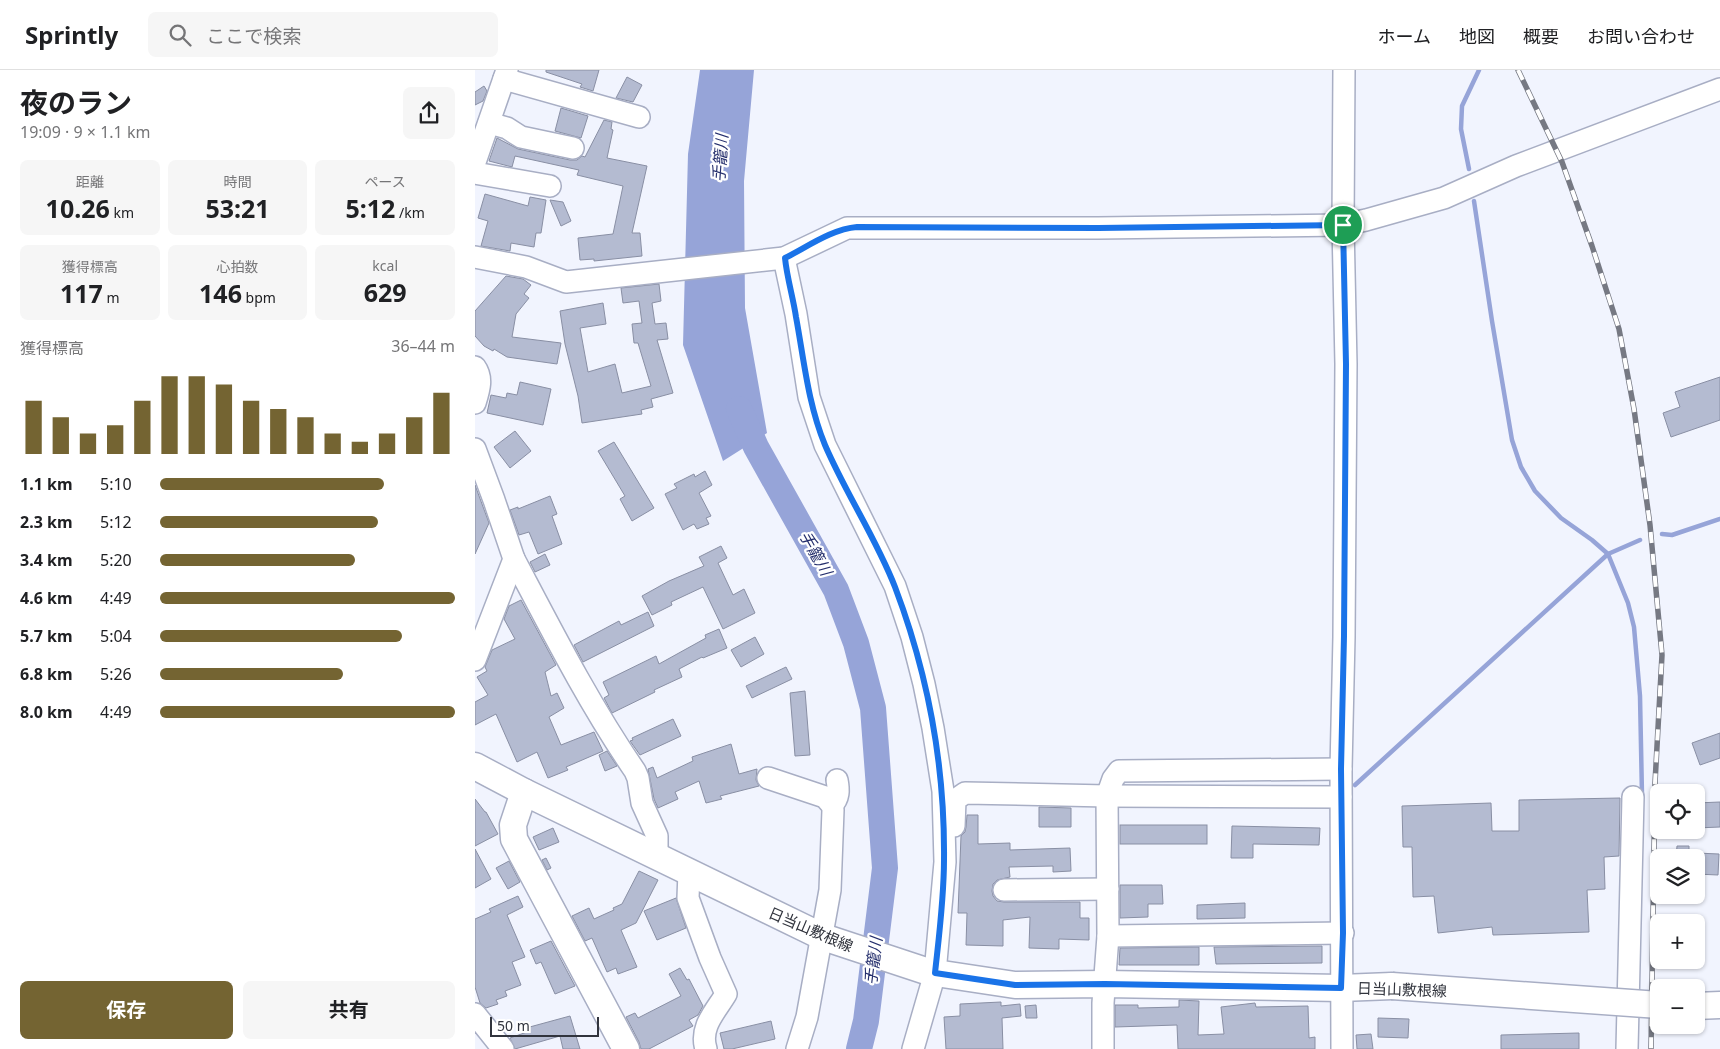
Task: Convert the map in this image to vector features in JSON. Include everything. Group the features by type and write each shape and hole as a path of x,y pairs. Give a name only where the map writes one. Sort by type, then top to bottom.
{"main road":[{"name":"日当山敷根線","path":"475,766 524,792 825,938 932,973 1015,985 1105,984 1341,988 1392,986 1650,1004"},
{"path":"524,792 513,824 514,839 626,1049"},
{"path":"1705,1006 1720,1005"}],"street":[{"path":"1342,1049 1341,769 1346,364 1343,225 1344,70"},
{"path":"477,155 506,75 639,116"},
{"path":"475,257 526,268 566,282 780,258 837,232 857,227 1098,228 1343,225 1443,198 1516,166 1720,89"},
{"path":"489,123 507,128 521,137 573,148"},
{"path":"475,173 550,186"},
{"path":"780,258 796,314 809,397 825,445 895,586 912,637 925,684 943,791 945,862 932,973 913,1049"},
{"path":"475,367 480,380 475,403"},
{"path":"475,449 514,559 587,695 635,771 642,803 657,836 657,856"},
{"path":"475,660 514,559"},
{"path":"1103,1049 1103,1003 1109,936 1107,796 1113,779 1119,771 1341,769"},
{"path":"768,778 825,798 833,810 830,890 825,938 807,1017 797,1049"},
{"path":"831,805 836,800 839,790 837,780"},
{"path":"945,862 953,856 955,800 965,793 1341,797"},
{"path":"1627,1049 1633,797"},
{"path":"689,872 688,898 710,958 726,994 707,1023 703,1041 705,1049"},
{"path":"1004,890 1108,889"},
{"path":"1109,936 1343,933"},
{"path":"475,1014 503,1049"}],"water":[{"path":"700,70 754,70 744,181 745,308 767,433 723,461 683,345 688,154"}],"building":[{"path":"546,70 599,70 593,91 580,87 582,84 546,72"},
{"path":"627,77 642,85 633,102 616,98"},
{"path":"484,86 487,91 483,101 475,105 475,92"},
{"path":"561,108 588,116 581,138 555,131"},
{"path":"604,120 612,122 611,129 613,130 607,158 647,166 632,233 640,233 642,256 594,261 594,259 580,260 578,238 613,234 623,186 577,175 579,170 515,156 512,167 489,161 497,138 518,149 577,160 582,156 585,157"},
{"path":"485,194 528,206 530,197 546,200 541,233 536,233 534,247 511,243 510,251 481,246 488,221 478,218"},
{"path":"550,200 563,202 571,221 561,226"},
{"path":"506,276 523,279 531,285 524,294 529,298 516,314 512,337 561,343 557,364 507,357 494,349 493,351 484,346 475,336 475,311"},
{"path":"659,284 661,301 652,303 655,324 666,323 668,339 657,340 673,393 651,399 653,407 641,410 642,414 582,423 560,311 603,303 606,324 580,328 588,372 615,364 622,393 651,386 638,343 634,343 632,324 642,323 639,301 623,303 621,288"},
{"path":"1720,377 1720,420 1671,437 1663,413 1680,407 1675,392"},
{"path":"520,382 551,389 543,425 487,413 491,395 506,398 507,393 517,395"},
{"path":"515,431 531,451 510,468 494,447"},
{"path":"614,442 654,508 632,521 620,499 625,496 598,451"},
{"path":"705,471 712,485 699,493 711,516 706,518 709,524 697,529 694,524 683,530 665,494 677,488 674,484 694,474 695,477"},
{"path":"475,485 489,523 475,554"},
{"path":"550,496 557,514 552,516 562,544 538,554 529,532 519,535 510,510 518,507 518,509"},
{"path":"721,546 727,558 718,563 733,595 744,589 755,613 723,629 703,587 671,602 672,605 652,615 642,596 669,581 704,566 699,557"},
{"path":"545,554 550,565 535,572 530,562"},
{"path":"521,600 556,665 545,672 551,696 557,693 564,708 549,717 561,745 594,732 603,751 566,767 568,770 548,778 537,752 517,762 496,714 475,725 475,702 488,695 477,677 487,671 485,667 492,650 515,639 504,619 509,606"},
{"path":"648,612 654,626 583,662 574,645 619,621 621,625"},
{"path":"719,629 727,648 702,657 679,669 682,677 612,713 604,698 609,695 603,682 656,656 659,664 706,638 705,635"},
{"path":"755,637 764,654 741,667 731,650"},
{"path":"786,667 792,679 752,698 746,686"},
{"path":"805,691 810,755 795,756 790,693"},
{"path":"673,719 681,736 640,755 630,741 633,740 632,738"},
{"path":"1720,733 1720,758 1700,765 1692,743"},
{"path":"731,744 739,774 757,769 756,780 759,786 720,796 722,799 706,803 699,781 675,792 678,799 658,808 654,799 648,769 653,767 657,778 693,761 692,757"},
{"path":"607,751 617,766 605,771 599,755"},
{"path":"1620,798 1619,856 1604,857 1605,889 1587,890 1589,932 1493,935 1492,927 1438,933 1434,896 1413,897 1412,847 1403,847 1402,806 1491,803 1492,831 1519,831 1519,800"},
{"path":"475,799 486,812 498,834 475,846"},
{"path":"1720,802 1720,827 1705,828 1705,803"},
{"path":"1039,807 1071,808 1071,827 1039,827"},
{"path":"967,815 978,815 978,844 1010,843 1010,850 1070,848 1071,871 1053,872 1053,866 1009,867 1010,877 997,880 993,884 993,896 997,901 1004,902 1080,902 1080,918 1089,918 1089,940 1059,939 1059,949 1029,948 1030,917 1003,920 1003,946 966,945 967,913 958,913 961,836 965,832"},
{"path":"1120,825 1207,825 1207,844 1120,844"},
{"path":"1232,826 1320,828 1319,845 1253,844 1253,858 1231,858"},
{"path":"553,828 559,842 539,850 533,837"},
{"path":"1677,846 1689,846 1689,849 1677,849"},
{"path":"475,849 491,879 475,888"},
{"path":"1705,853 1719,854 1718,875 1705,874"},
{"path":"546,858 551,868 547,870 542,860"},
{"path":"509,861 520,882 508,889 496,868"},
{"path":"639,871 658,880 636,923 621,930 637,967 618,974 616,968 607,972 592,938 585,941 572,916 589,908 594,919 614,910 613,908 622,904"},
{"path":"1120,885 1162,885 1163,904 1148,904 1148,917 1120,918"},
{"path":"518,896 523,907 507,915 525,957 512,962 521,985 505,991 507,996 496,1000 498,1004 486,1008 480,1003 475,987 475,919 491,912 489,909"},
{"path":"676,898 686,928 657,940 644,911"},
{"path":"1245,903 1245,918 1197,919 1197,905"},
{"path":"551,941 575,986 555,994 541,962 536,964 530,950"},
{"path":"1322,946 1322,963 1216,964 1214,947"},
{"path":"1199,947 1199,965 1119,965 1120,948"},
{"path":"680,968 687,980 689,979 703,1006 698,1015 689,1020 693,1026 649,1049 641,1049 626,1017 635,1013 638,1018 681,996 669,974"},
{"path":"1179,1000 1199,1001 1198,1035 1224,1034 1221,1007 1255,1003 1256,1007 1308,1006 1309,1038 1315,1037 1315,1049 1178,1049 1177,1025 1115,1027 1115,1005 1138,1005 1138,1008 1179,1007"},
{"path":"1001,1002 1001,1006 1020,1004 1021,1016 1002,1018 1003,1049 946,1049 944,1017 960,1016 960,1004"},
{"path":"1036,1005 1037,1018 1026,1018 1025,1006"},
{"path":"570,1016 580,1049 563,1049 560,1036 515,1049 510,1038 527,1032 526,1028"},
{"path":"1378,1018 1409,1019 1408,1038 1378,1037"},
{"path":"771,1021 775,1039 732,1049 724,1049 720,1033"},
{"path":"1579,1033 1579,1049 1501,1049 1501,1035"},
{"path":"1371,1034 1373,1049 1357,1049 1356,1035"}],"waterway":[{"path":"1469,169 1461,129 1462,106 1479,70"},
{"path":"1474,201 1512,440 1521,467 1535,491 1561,518 1608,554 1628,603 1634,627 1640,696 1642,795"},
{"name":"手籠川","path":"739,409 756,447 836,590 856,643 873,708 885,868 866,1021 859,1049"},
{"path":"1662,534 1672,535 1720,519"},
{"path":"1355,785 1608,554 1640,540"}],"railway":[{"path":"1518,70 1562,162 1619,329 1634,409 1650,525 1662,655 1655,783 1651,1049"}],"route":[{"path":"1343,225 1346,364 1341,769 1343,933 1341,988 1105,984 1015,985 935,973 945,862 943,791 925,684 895,586 825,445 809,397 785,258 837,232 857,227 1098,228 1343,225"}]}
